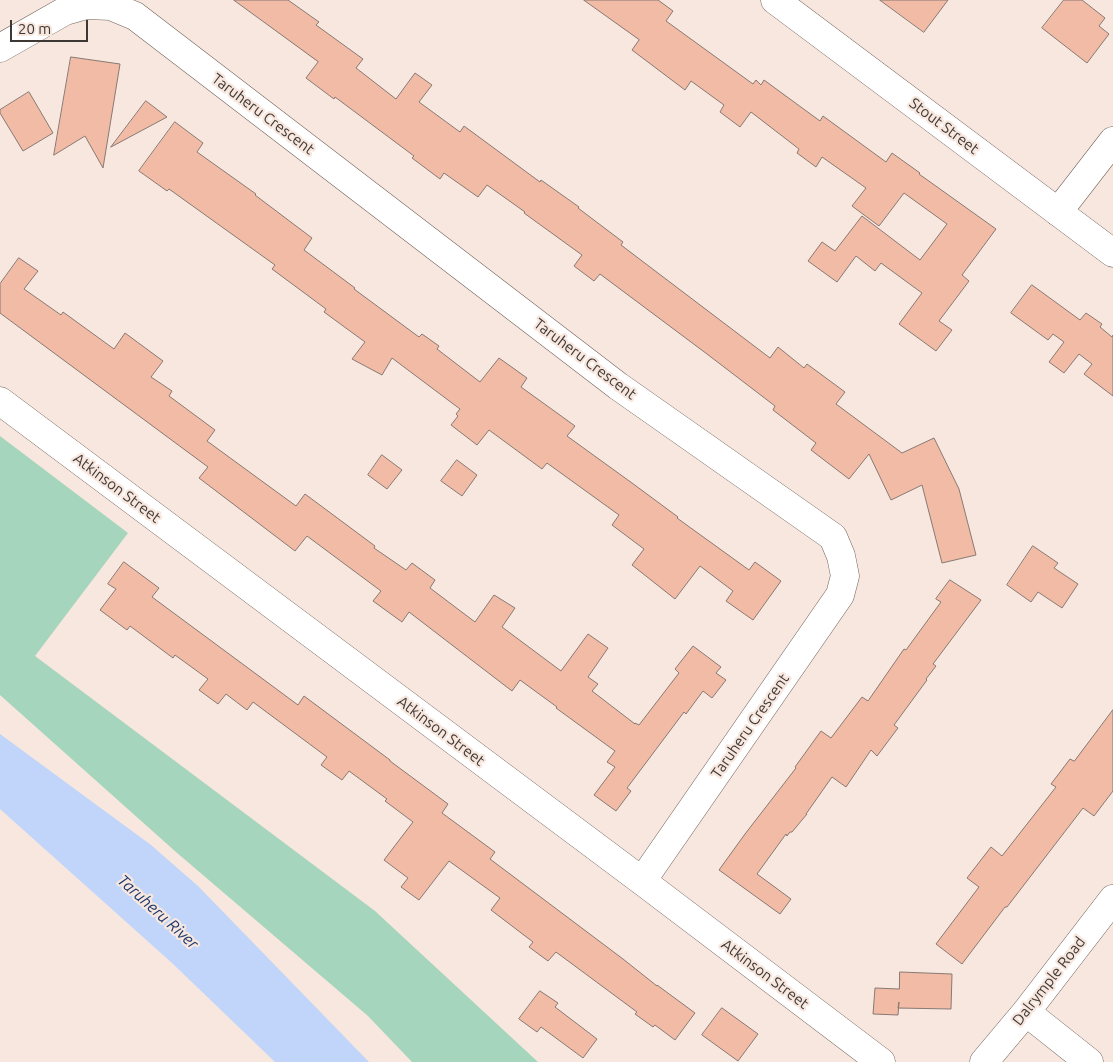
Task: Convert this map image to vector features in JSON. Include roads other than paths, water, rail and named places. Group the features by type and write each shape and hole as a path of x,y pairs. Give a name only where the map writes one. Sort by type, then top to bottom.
{"street":[{"name":"Stout Street","path":"775,0 1113,253"},
{"name":"Taruheru Crescent","path":"0,48 65,11 86,5 111,6 134,16 618,386 833,537 841,556 845,576 840,595 642,881"},
{"path":"1058,212 1113,141"},
{"name":"Atkinson Street","path":"0,401 881,1062"},
{"name":"Dalrymple Road","path":"984,1062 1026,1012 1113,899"},
{"path":"1026,1012 1089,1062"}],"water":[{"name":"Taruheru River","path":"0,734 151,845 198,886 369,1062 275,1062 172,963 0,809"}]}
